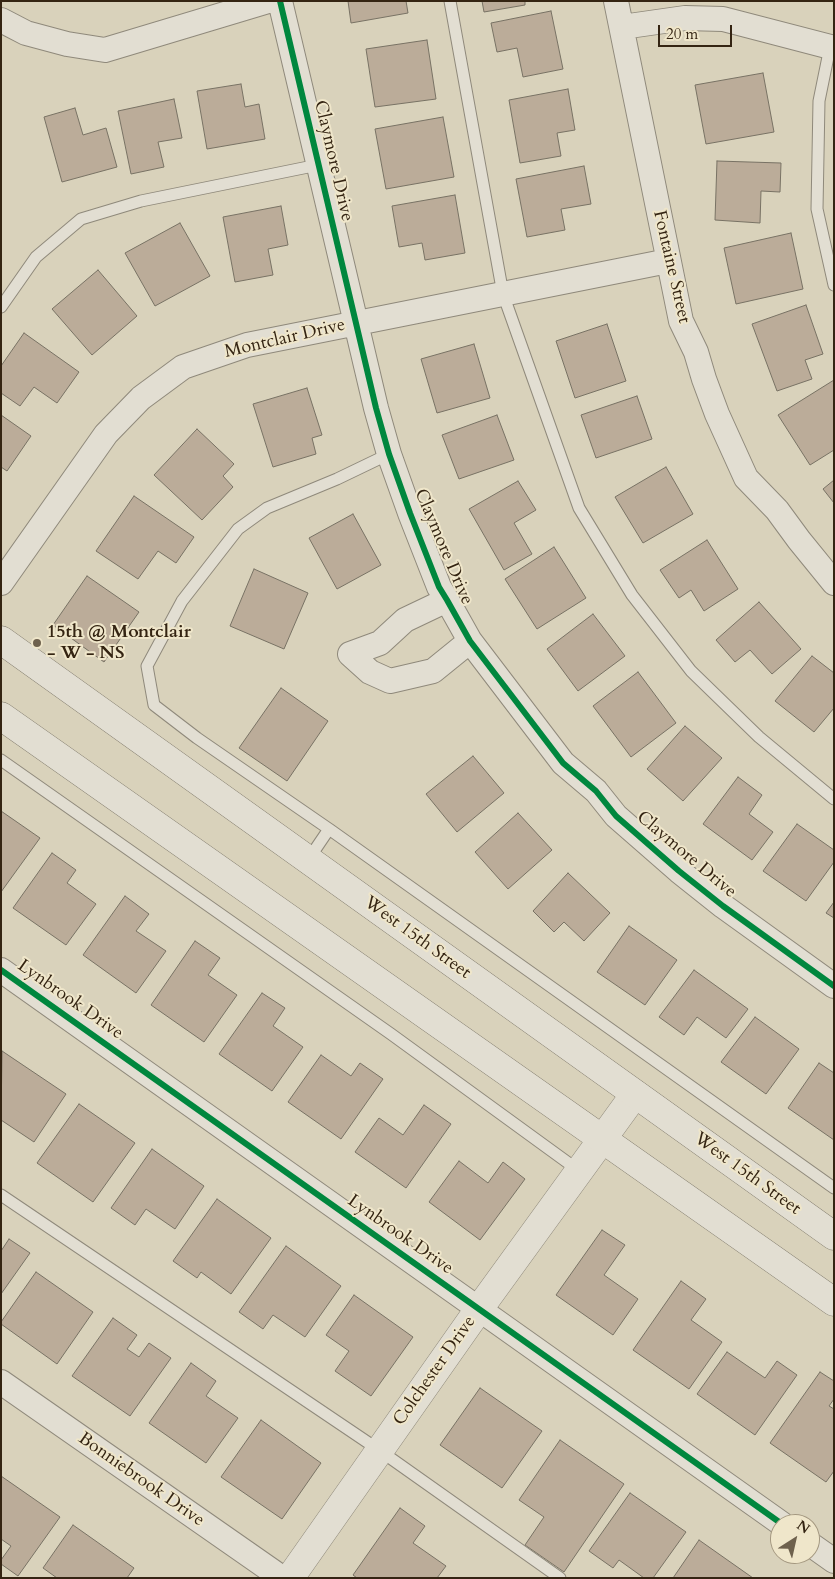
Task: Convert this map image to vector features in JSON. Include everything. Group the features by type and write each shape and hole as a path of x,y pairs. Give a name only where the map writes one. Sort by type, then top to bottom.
{"main road":[{"name":"West 15th Street","path":"1,640 834,1236"},
{"path":"1,716 834,1302"},
{"name":"Colchester Drive","path":"290,1578 479,1308 634,1094"}],"street":[{"path":"1,20 26,33 66,44 105,50 268,1"},
{"name":"Claymore Drive","path":"280,1 376,408 389,454 410,513 446,600 470,642 563,763 596,791 616,816 723,906 834,986"},
{"name":"Fontaine Street","path":"616,1 681,321 696,352 717,414 746,478 777,510 804,548 834,583"},
{"path":"622,27 685,18 723,19 832,48"},
{"name":"Montclair Drive","path":"1,583 106,434 141,398 183,367 247,344 668,261"},
{"name":"Claymore Drive","path":"446,600 405,620 380,643 350,654 370,672 390,681 433,671 470,642"},
{"name":"Lynbrook Drive","path":"1,970 770,1515"},
{"name":"Bonniebrook Drive","path":"1,1382 282,1578"},
{"path":"820,1551 834,1561"}],"lane":[{"path":"450,1 503,294 579,508 632,596 691,672 759,737 834,799"},
{"path":"832,48 819,101 817,209 834,286"},
{"path":"1,307 36,257 81,219 141,201 318,165"},
{"path":"389,454 337,479 267,508 238,529 182,601 147,666 154,705 197,738 329,829 834,1188"},
{"path":"1,760 391,1034 578,1170"},
{"path":"308,860 329,829"},
{"path":"1,1195 379,1450 560,1578"}],"building":[{"path":"348,1 406,1 408,13 351,23"},
{"path":"482,1 525,1 525,5 484,12"},
{"path":"551,11 563,69 523,77 517,48 497,52 491,23"},
{"path":"427,40 436,99 375,107 366,49"},
{"path":"763,73 774,132 706,144 695,85"},
{"path":"241,84 245,107 259,104 265,139 207,149 197,91"},
{"path":"568,89 575,130 557,133 561,156 520,163 509,100"},
{"path":"174,99 182,138 158,142 164,167 131,174 118,111"},
{"path":"75,108 83,135 106,128 117,167 62,182 44,117"},
{"path":"443,117 454,177 386,189 375,129"},
{"path":"717,161 781,163 780,192 761,191 760,223 715,220"},
{"path":"584,166 591,204 561,209 565,230 527,237 516,179"},
{"path":"455,195 465,253 425,260 422,243 399,247 392,206"},
{"path":"281,206 288,245 268,249 273,275 235,282 223,217"},
{"path":"180,223 210,276 155,306 125,253"},
{"path":"791,233 803,289 736,304 724,248"},
{"path":"98,270 137,316 92,355 52,309"},
{"path":"806,305 823,354 805,360 812,379 777,391 752,324"},
{"path":"607,324 626,381 575,398 556,341"},
{"path":"24,333 79,372 57,403 34,387 20,406 1,393 1,366"},
{"path":"474,344 490,398 437,413 421,359"},
{"path":"834,380 834,450 810,465 778,415"},
{"path":"307,388 322,435 312,438 316,454 273,467 253,404"},
{"path":"637,396 652,439 596,458 581,415"},
{"path":"1,415 31,436 7,471 1,467"},
{"path":"497,415 514,460 459,479 442,435"},
{"path":"197,429 234,464 223,476 233,487 202,520 154,475"},
{"path":"666,467 693,514 643,543 615,497"},
{"path":"834,480 834,503 823,489"},
{"path":"518,481 536,510 514,523 532,554 504,570 469,509"},
{"path":"134,496 194,537 176,563 158,551 138,579 96,551"},
{"path":"353,514 381,565 337,589 309,538"},
{"path":"707,540 738,589 704,611 691,590 679,598 660,570"},
{"path":"554,547 586,598 537,629 505,579"},
{"path":"254,569 308,593 284,649 230,626"},
{"path":"87,576 139,612 104,662 53,625"},
{"path":"759,602 801,649 772,674 750,650 735,662 716,640"},
{"path":"593,614 625,656 578,691 547,649"},
{"path":"812,656 834,673 834,708 814,732 775,701"},
{"path":"638,672 676,723 631,757 593,706"},
{"path":"281,688 328,721 287,781 239,748"},
{"path":"685,726 722,758 683,801 647,769"},
{"path":"473,756 504,793 457,832 426,794"},
{"path":"738,777 762,795 749,814 773,832 752,860 703,824"},
{"path":"1,811 40,838 1,892"},
{"path":"518,813 552,850 508,889 475,852"},
{"path":"797,824 834,850 834,862 806,901 763,871"},
{"path":"52,853 76,870 67,883 96,904 66,945 13,908"},
{"path":"568,873 610,913 584,941 564,922 554,932 533,911"},
{"path":"125,896 149,914 136,931 166,951 136,993 83,955"},
{"path":"834,902 834,918 826,913"},
{"path":"629,926 677,960 645,1005 597,972"},
{"path":"195,941 220,958 208,975 237,995 204,1042 151,1005"},
{"path":"694,970 748,1009 726,1038 697,1017 684,1035 659,1017"},
{"path":"262,993 285,1008 273,1026 303,1047 272,1091 219,1054"},
{"path":"755,1017 799,1049 766,1094 721,1062"},
{"path":"2,1051 66,1094 34,1142 1,1120"},
{"path":"321,1055 351,1076 360,1063 383,1079 341,1139 288,1102"},
{"path":"819,1063 834,1073 834,1140 788,1108"},
{"path":"79,1104 135,1143 93,1202 37,1163"},
{"path":"424,1105 451,1124 406,1188 355,1152 379,1118 403,1135"},
{"path":"152,1149 204,1186 175,1229 146,1209 135,1225 111,1208"},
{"path":"459,1161 488,1183 503,1162 525,1179 480,1240 429,1202"},
{"path":"217,1199 271,1238 231,1294 201,1272 197,1278 173,1261"},
{"path":"602,1230 625,1245 604,1275 638,1299 613,1335 556,1295"},
{"path":"9,1239 30,1253 1,1294 1,1251"},
{"path":"286,1246 341,1286 305,1337 273,1315 263,1329 239,1312"},
{"path":"36,1272 93,1312 57,1364 1,1324"},
{"path":"681,1281 706,1299 691,1320 722,1342 689,1389 633,1350"},
{"path":"354,1295 413,1337 371,1396 335,1371 349,1351 326,1335"},
{"path":"113,1318 137,1335 127,1349 139,1357 149,1343 171,1358 130,1416 72,1376"},
{"path":"727,1352 765,1378 777,1361 797,1375 755,1435 697,1394"},
{"path":"191,1363 216,1381 206,1396 238,1418 206,1463 149,1423"},
{"path":"820,1372 834,1381 834,1399 829,1406 834,1409 834,1471 826,1482 770,1443"},
{"path":"480,1388 542,1431 502,1488 440,1445"},
{"path":"261,1420 321,1463 282,1519 221,1477"},
{"path":"560,1440 624,1484 564,1572 525,1545 544,1517 519,1500"},
{"path":"1,1476 60,1517 18,1576 1,1564 1,1560 11,1546 1,1539"},
{"path":"630,1493 686,1532 653,1578 644,1578 619,1560 613,1568 589,1551"},
{"path":"400,1508 425,1526 413,1543 446,1566 437,1578 357,1578 353,1575"},
{"path":"73,1525 134,1568 127,1578 57,1578 43,1568"},
{"path":"699,1540 753,1578 673,1578"}],"cycle path":[{"path":"280,1 376,408 389,454 439,587 470,641 563,763 596,791 616,816 679,871 723,906 834,986"},
{"path":"1,970 770,1515"}],"place":[{"name":"15th @ Montclair - W - NS","path":"37,643"}]}
